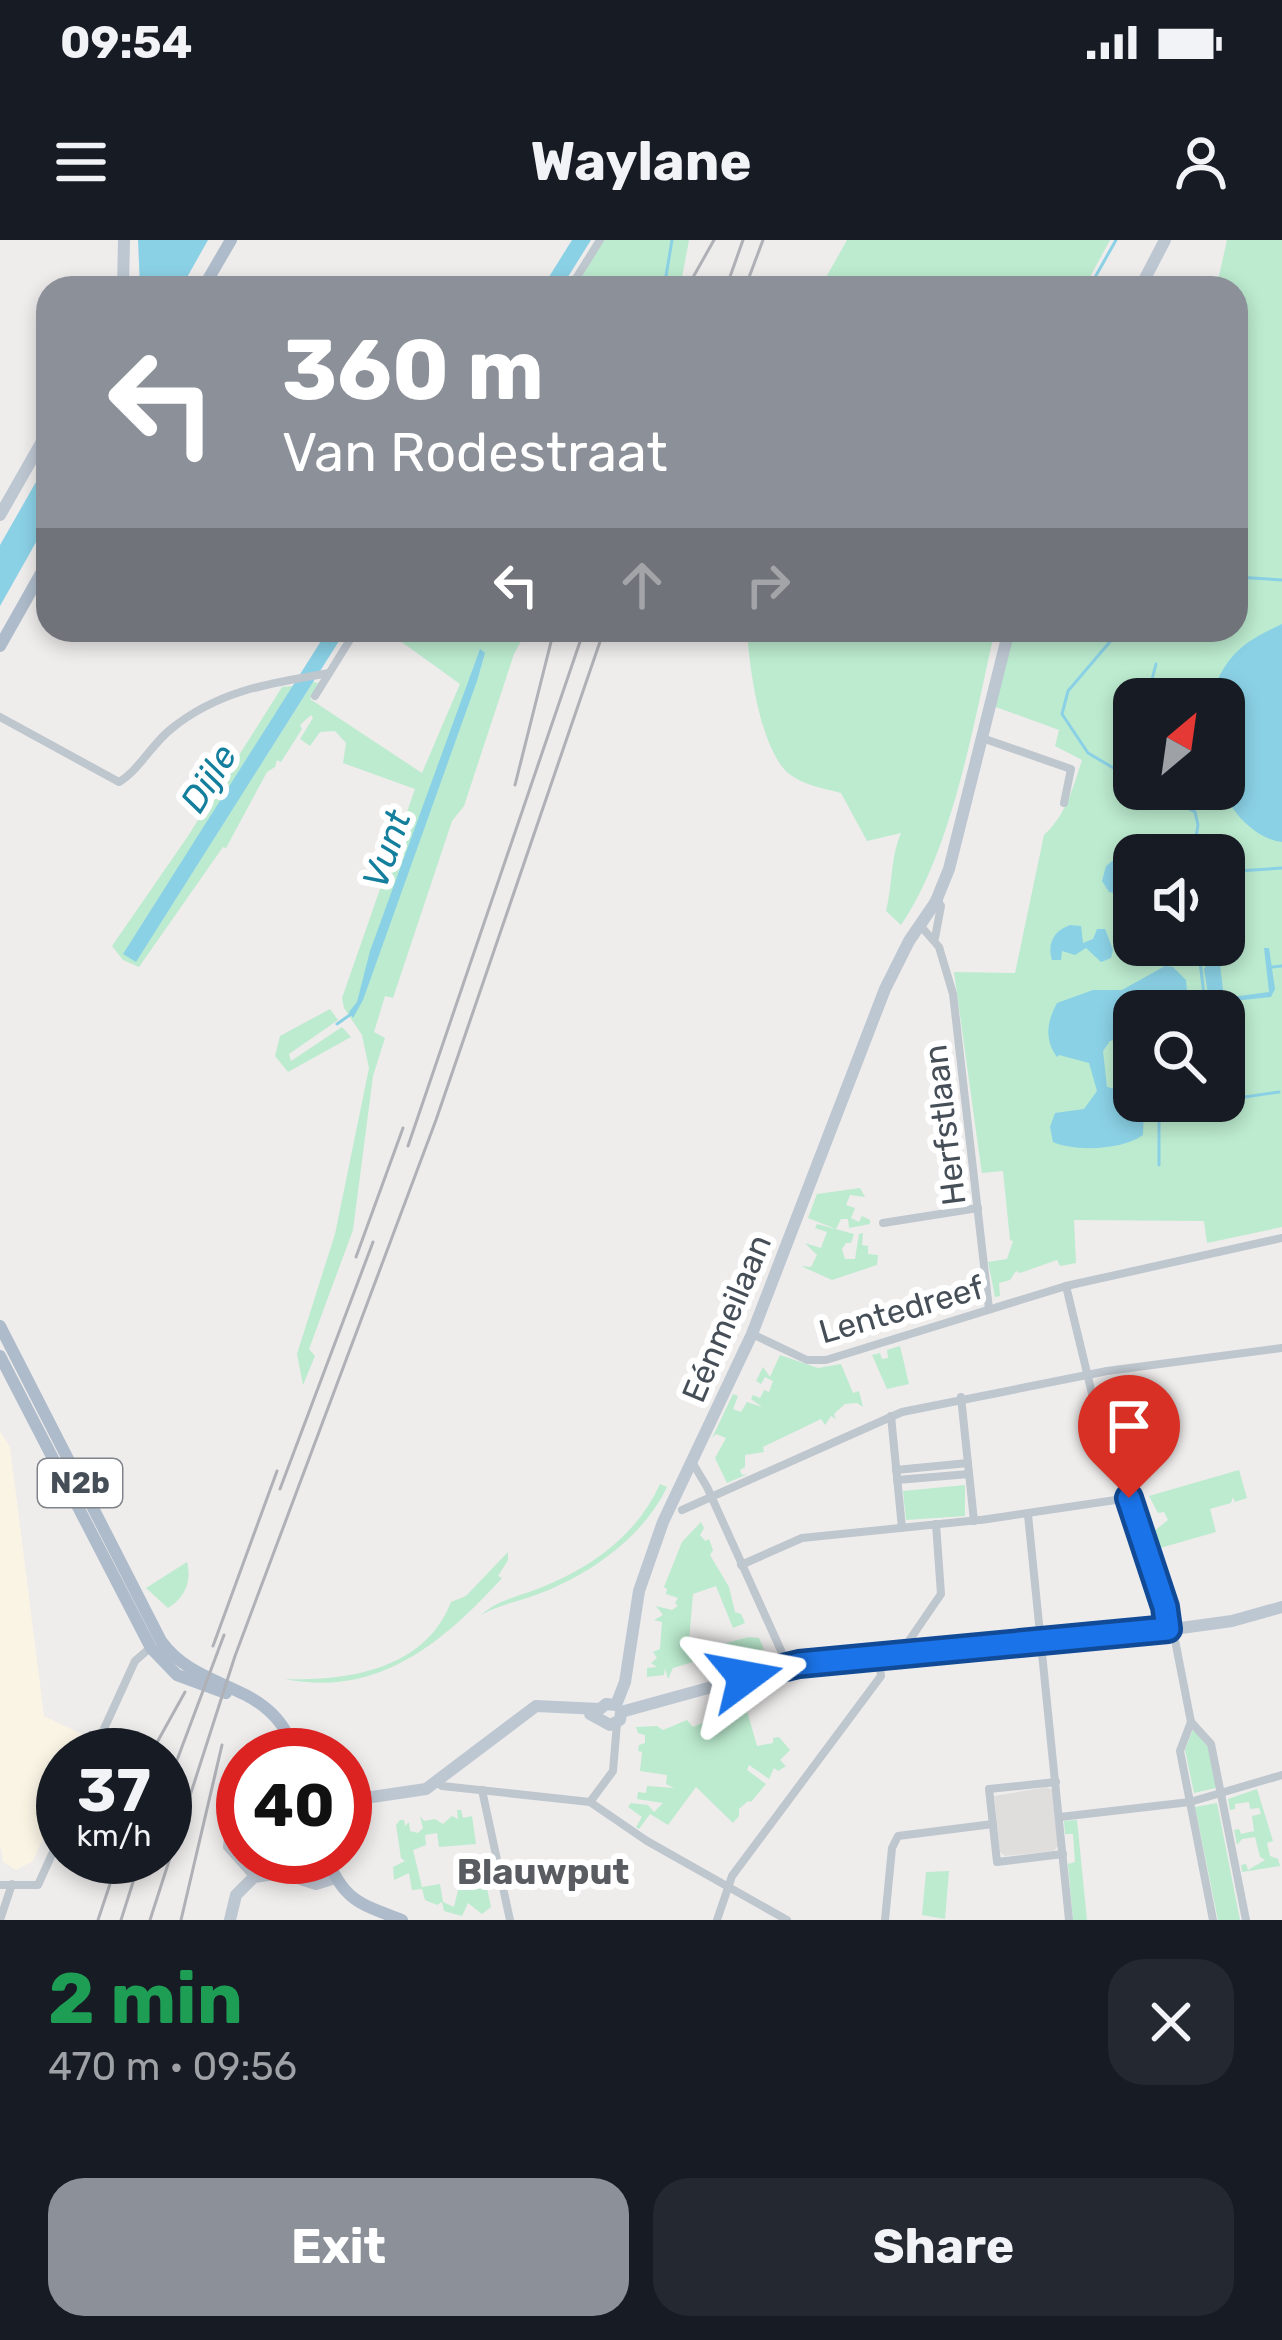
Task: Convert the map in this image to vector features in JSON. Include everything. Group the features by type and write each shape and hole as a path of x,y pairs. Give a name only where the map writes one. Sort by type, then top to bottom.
{"main road":[{"path":"210,276 231,240"},
{"path":"0,646 36,582"},
{"name":"N2b","path":"0,1326 156,1644"},
{"name":"N2b","path":"0,1356 156,1644"},
{"path":"156,1644 181,1664 257,1699 277,1716 283,1728"},
{"path":"340,1884 352,1898 402,1920"}],"street":[{"path":"123,276 124,240"},
{"path":"578,276 600,240"},
{"path":"1146,276 1165,240"},
{"path":"0,515 36,452"},
{"path":"315,696 348,642"},
{"name":"Eénmeilaan","path":"619,1708 645,1573 691,1461 752,1334 885,989 938,905 1006,642"},
{"path":"0,717 119,782 167,732 203,705 238,690 327,676"},
{"path":"982,738 1070,769 1064,802"},
{"name":"Herfstlaan","path":"926,930 953,994 989,1309"},
{"path":"883,1223 978,1208"},
{"name":"Lentedreef","path":"752,1334 818,1361 1066,1286 1282,1238"},
{"path":"1066,1286 1105,1438 1165,1607 1168,1629 1174,1634 1191,1722 1211,1744 1246,1920"},
{"path":"682,1510 891,1416 961,1397 1282,1348"},
{"path":"961,1397 978,1520"},
{"path":"891,1416 902,1528"},
{"path":"691,1461 788,1666"},
{"path":"897,1475 968,1468"},
{"path":"741,1565 802,1538 1028,1516 1129,1498"},
{"path":"1028,1516 1069,1920"},
{"path":"900,1654 941,1594 936,1524"},
{"path":"372,1798 422,1790 532,1708 600,1713 606,1725 619,1708 788,1666 1168,1629 1232,1621 1282,1606"},
{"path":"104,1728 135,1661 156,1644"},
{"path":"717,1920 727,1886 880,1676 879,1656"},
{"path":"590,1802 614,1771 619,1708"},
{"path":"1191,1722 1180,1751 1213,1920"},
{"path":"1060,1817 1190,1802 1282,1775"},
{"path":"435,1781 442,1786 590,1802 787,1920"},
{"path":"1056,1783 989,1789 997,1862 1063,1854"},
{"path":"482,1790 510,1920"},
{"path":"885,1920 892,1848 898,1836 993,1824"},
{"path":"5,1903 0,1886 38,1884"},
{"path":"230,1920 235,1898 248,1884"},
{"path":"0,1920 12,1885"}],"shaded area":[{"path":"0,1431 10,1447 44,1716 69,1728 36,1728 33,1861 16,1870 3,1862"},
{"path":"1052,1790 1058,1846 1054,1851 1005,1856 1000,1852 994,1796"}],"green space":[{"path":"604,240 689,240 682,276 582,276"},
{"path":"847,240 1110,240 1090,276 827,276"},
{"path":"1227,240 1282,240 1282,1227 1207,1243 1204,1221 1074,1220 1076,1263 1060,1266 1057,1260 1016,1271 1010,1280 999,1283 1000,1296 995,1297 988,1262 1007,1259 1013,1241 1003,1171 982,1173 954,972 1015,973 1044,835 1063,810 1082,760 1055,746 1059,730 993,706 1011,642 1248,642 1248,276 1219,276"},
{"path":"402,642 520,642 464,806 452,821 393,998 385,996 374,1032 385,1038 373,1076 353,1230 309,1349 315,1356 303,1385 297,1354 335,1234 369,1068 362,1035 342,998 415,789 343,763 346,743 335,731 320,732 310,746 300,739 311,715 300,725 302,729 281,762 277,760 267,772 226,848 139,967 123,960 112,946 282,687 293,686 124,953 136,961 313,682 319,683 310,699 422,773 460,684"},
{"path":"748,642 992,642 948,822 935,860 901,925 886,911 901,833 867,841 841,793 788,773 770,745"},
{"path":"330,1009 338,1020 289,1054 291,1061 342,1027 351,1037 288,1072 275,1056 280,1036"},
{"path":"860,1188 865,1197 850,1195 846,1205 855,1208 851,1218 859,1222 862,1216 870,1224 849,1228 848,1219 841,1219 836,1229 808,1218 817,1194"},
{"path":"817,1224 854,1234 842,1249 845,1259 855,1259 863,1233 862,1245 868,1246 868,1254 878,1255 877,1265 832,1280 801,1266 811,1267 817,1255 805,1243 821,1248 827,1232 815,1228"},
{"path":"900,1346 909,1384 887,1389 872,1355 888,1358 887,1350"},
{"path":"780,1355 818,1368 841,1364 853,1393 859,1391 863,1407 845,1404 834,1414 836,1419 831,1416 825,1425 821,1419 763,1447 764,1452 745,1455 745,1467 740,1470 748,1474 727,1483 715,1458 726,1438 716,1434 712,1438 733,1394 738,1396 733,1409 741,1412 747,1402 762,1407 751,1399 753,1395 760,1398 764,1390 769,1392 773,1381 765,1377 761,1384 756,1381 763,1367 770,1377"},
{"path":"1239,1470 1247,1498 1235,1502 1233,1497 1231,1503 1210,1509 1216,1532 1153,1550 1148,1536 1168,1520 1149,1496"},
{"path":"660,1484 667,1487 644,1522 597,1564 560,1585 481,1615 499,1603 572,1573 608,1550 638,1520"},
{"path":"965,1485 965,1516 906,1520 903,1491"},
{"path":"701,1522 700,1535 709,1539 710,1555 729,1587 735,1612 745,1623 733,1628 716,1586 693,1594 688,1653 749,1637 759,1638 764,1649 726,1654 703,1668 693,1662 673,1668 668,1679 665,1668 664,1675 647,1677 647,1668 657,1667 651,1663 657,1658 653,1652 660,1649 662,1622 654,1620 663,1615 656,1606 672,1610 678,1606 678,1598 666,1594 664,1587 682,1542"},
{"path":"508,1552 498,1576 502,1578 480,1602 406,1660 349,1680 285,1679 359,1673 404,1656 439,1625 451,1602 466,1596"},
{"path":"187,1562 186,1588 168,1608 146,1588"},
{"path":"747,1711 757,1746 779,1737 790,1750 780,1760 786,1766 778,1771 774,1768 769,1779 749,1765 747,1770 766,1784 739,1809 733,1823 696,1787 668,1825 650,1814 636,1827 642,1817 628,1807 631,1803 648,1805 654,1812 663,1803 637,1799 638,1792 646,1793 647,1786 674,1788 666,1784 667,1775 640,1771 642,1752 638,1751 645,1735 636,1727 663,1730 687,1720 693,1727 711,1719 714,1727 719,1725 717,1718"},
{"path":"1193,1729 1208,1747 1216,1788 1194,1793 1185,1750"},
{"path":"1257,1789 1273,1841 1267,1843 1270,1856 1280,1866 1242,1872 1241,1865 1246,1864 1248,1870 1265,1860 1255,1837 1237,1845 1234,1830 1241,1834 1254,1831 1252,1816 1261,1814 1259,1808 1250,1809 1249,1802 1230,1810 1228,1799"},
{"path":"1217,1803 1240,1920 1218,1920 1195,1807"},
{"path":"457,1810 463,1818 472,1816 476,1844 439,1847 437,1833 425,1835 426,1845 413,1850 422,1887 440,1884 443,1902 454,1907 458,1890 487,1888 491,1907 482,1914 468,1903 462,1916 444,1911 442,1902 425,1900 422,1889 412,1890 409,1873 394,1880 393,1867 405,1861 396,1825 400,1820 405,1826 409,1822 410,1831 418,1833 423,1828 420,1816 443,1824 452,1816 458,1819"},
{"path":"1077,1820 1087,1920 1073,1920 1068,1864 1075,1862 1073,1834 1065,1834 1064,1821"},
{"path":"949,1871 945,1919 922,1915 926,1872"}],"water":[{"path":"138,240 208,240 188,276 140,276"},
{"path":"572,240 591,240 568,276 550,276"},
{"path":"36,482 36,542 0,606 0,545"},
{"path":"1282,624 1282,842 1256,831 1235,810 1245,810 1245,678 1219,678 1236,652"},
{"name":"Dijle","path":"320,642 338,642 136,962 123,954"},
{"path":"480,649 485,653 477,681 353,1018 349,1012 357,1002 370,951"},
{"path":"1113,861 1113,893 1102,881"},
{"path":"1081,926 1083,943 1093,939 1097,929 1105,929 1111,958 1101,962 1086,948 1075,955 1062,951 1061,960 1052,960 1050,948 1060,931"},
{"path":"1264,948 1269,948 1275,989 1271,997 1245,1000 1245,995 1269,992"},
{"path":"1165,966 1173,967 1186,980 1187,990 1122,990"},
{"path":"1220,966 1223,990 1207,990 1204,969"},
{"path":"1093,990 1113,990 1113,1040 1103,1051 1107,1087 1113,1088 1113,1122 1143,1122 1143,1135 1124,1144 1074,1147 1053,1142 1050,1127 1055,1113 1084,1109 1097,1091 1089,1063 1057,1057 1048,1030 1057,1003"}],"waterway":[{"name":"Vunt","path":"666,276 672,240"},
{"path":"1096,276 1116,240"},
{"path":"1248,578 1282,580"},
{"path":"1110,642 1068,691 1062,714 1088,753 1113,768"},
{"path":"1152,678 1156,664"},
{"path":"1191,810 1196,834"},
{"path":"1245,871 1282,868"},
{"path":"1201,966 1203,990"},
{"path":"1272,967 1282,966"},
{"name":"Vunt","path":"337,1024 354,1012"},
{"path":"1245,1097 1279,1092"},
{"path":"1159,1122 1159,1165"}],"railway":[{"path":"694,276 714,240"},
{"path":"730,276 743,240"},
{"path":"750,276 763,240"},
{"path":"515,785 551,642"},
{"path":"408,1146 580,642"},
{"path":"150,1920 235,1656 436,1120 600,642"},
{"path":"356,1257 403,1128"},
{"path":"280,1489 373,1242"},
{"path":"213,1646 277,1471"},
{"path":"189,1728 224,1635"},
{"path":"165,1728 185,1692"},
{"path":"181,1920 216,1771"},
{"path":"98,1920 110,1884"},
{"path":"121,1920 132,1884"}],"district":[{"name":"Blauwput","path":"543,1871"}],"route":[{"path":"745,1677 799,1664 1168,1629 1129,1498"}]}
